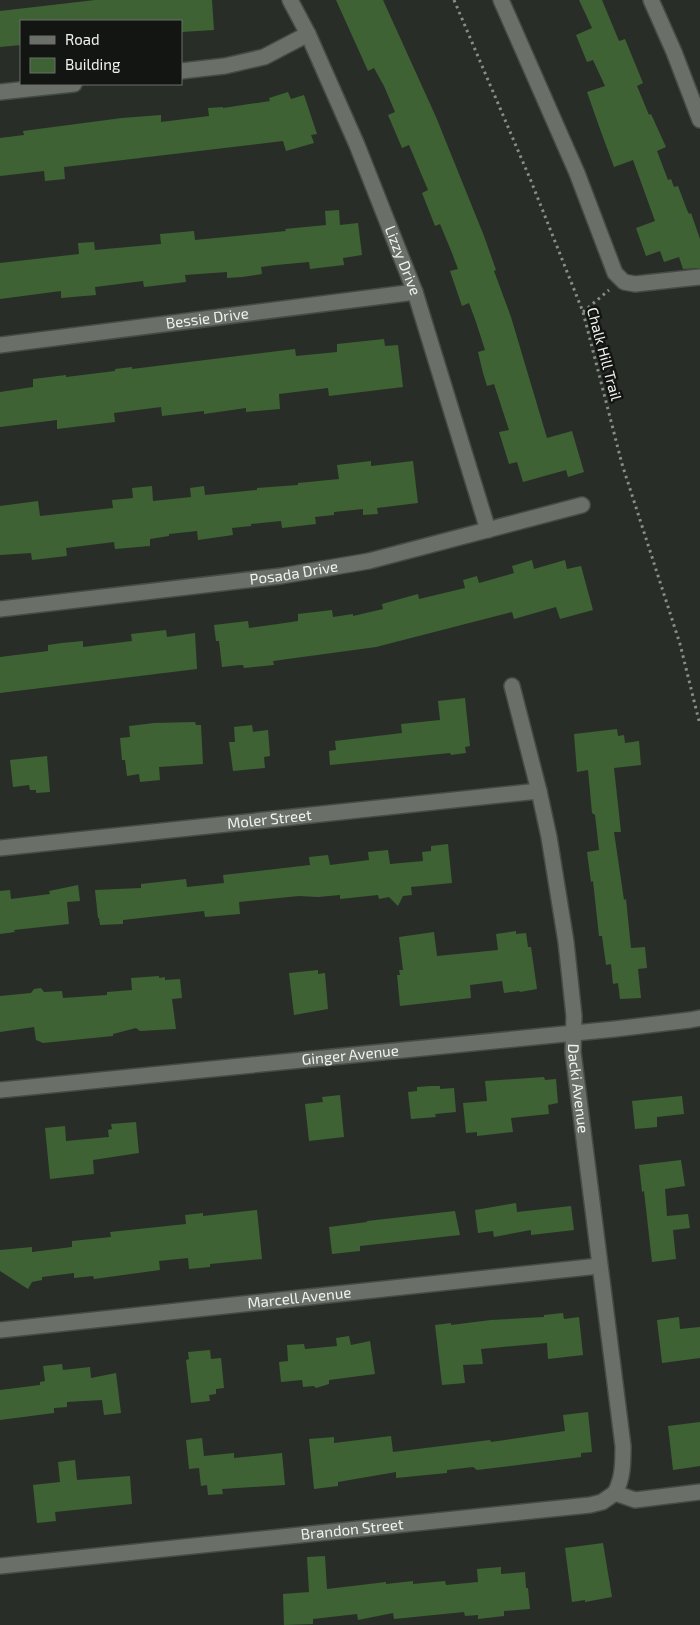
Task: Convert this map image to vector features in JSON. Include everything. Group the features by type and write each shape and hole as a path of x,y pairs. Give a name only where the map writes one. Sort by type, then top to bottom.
{"street":[{"name":"Lizzy Drive","path":"290,0 308,34 357,146 415,292 488,530"},
{"path":"501,0 577,173 615,273 624,282 635,284 700,277"},
{"path":"651,0 674,52 700,120"},
{"path":"182,71 225,66 264,57 308,34"},
{"path":"0,92 65,85"},
{"name":"Bessie Drive","path":"0,345 415,292"},
{"name":"Posada Drive","path":"0,609 282,576 369,561 582,505"},
{"name":"Dacki Avenue","path":"512,686 549,837 566,942 574,1016 573,1052 623,1446 623,1470 615,1494"},
{"name":"Moler Street","path":"0,848 539,791"},
{"name":"Ginger Avenue","path":"0,1090 615,1029 700,1018"},
{"name":"Marcell Avenue","path":"0,1330 599,1266"},
{"path":"615,1494 635,1500 700,1492"},
{"name":"Brandon Street","path":"0,1566 590,1505 602,1502 615,1494"}],"path":[{"name":"Chalk Hill Trail","path":"454,0 531,181 583,312 622,464 680,644 700,725"},
{"path":"583,312 603,294 624,282"}],"building":[{"path":"95,0 212,0 214,30 182,32 182,20 20,20 20,45 0,47 0,11"},
{"path":"336,0 383,0 436,117 484,236 496,270 494,271 511,317 547,438 572,431 584,472 568,477 566,470 523,482 517,462 509,464 499,432 509,430 494,384 487,386 478,352 485,350 469,303 462,306 450,271 458,269 440,224 435,226 422,193 428,190 409,145 402,148 388,115 395,112 384,86 374,68 368,71"},
{"path":"579,0 602,0 619,41 625,39 643,83 637,86 649,115 651,114 666,147 657,151 668,180 671,179 674,187 678,186 687,210 689,214 691,213 700,239 700,268 683,269 679,257 664,262 660,251 646,256 636,228 655,221 633,160 614,167 587,92 605,86 593,60 587,62 576,35 592,28"},
{"path":"288,92 291,99 304,95 317,134 311,135 314,143 286,151 283,141 64,167 65,179 45,181 44,171 0,176 0,138 24,135 23,131 122,118 161,115 161,122 209,116 208,108 223,108 270,101 269,98"},
{"path":"339,210 340,225 358,223 362,255 343,258 344,265 310,269 309,262 276,265 261,267 262,274 242,277 227,278 227,272 185,275 186,282 144,287 143,281 95,287 96,295 61,298 61,291 0,299 0,263 79,254 78,243 94,242 95,250 161,244 160,234 194,231 195,240 326,225 325,211"},
{"path":"384,339 385,346 398,345 403,387 329,396 328,388 279,394 280,409 246,412 246,408 204,414 204,411 162,416 161,407 114,413 115,422 57,429 57,420 0,427 0,392 33,387 33,379 66,375 66,377 115,371 115,369 132,367 132,369 295,349 296,356 337,352 337,344"},
{"path":"371,461 371,466 413,461 418,503 377,508 378,514 363,515 363,509 334,512 334,515 315,517 316,524 282,528 281,521 251,524 251,526 232,528 233,535 198,540 197,531 169,534 169,536 150,539 150,546 115,549 114,542 66,548 67,556 32,560 31,553 0,555 0,506 38,501 40,516 113,508 112,500 133,498 132,488 152,486 153,501 191,497 190,488 204,486 205,495 257,490 257,488 339,479 337,465"},
{"path":"532,560 534,569 565,560 567,569 581,566 593,610 560,619 556,607 514,619 512,612 376,647 273,661 274,665 244,668 243,665 222,667 219,641 216,641 214,625 248,621 249,628 298,621 298,614 332,610 333,617 353,614 353,616 383,609 382,604 418,594 419,599 465,588 463,580 477,576 479,583 514,573 512,566"},
{"path":"166,630 167,637 195,633 197,669 0,693 0,657 48,651 48,645 62,643 83,641 83,647 132,641 131,634"},
{"path":"465,698 470,746 465,747 466,753 330,765 329,751 336,750 335,741 402,733 401,724 440,720 438,701"},
{"path":"195,722 196,725 201,725 203,764 159,767 160,780 140,782 139,774 127,776 125,760 122,760 120,738 130,737 129,726"},
{"path":"252,725 253,732 268,730 270,756 264,757 265,768 233,771 229,742 235,742 234,727"},
{"path":"617,729 618,736 624,735 625,743 639,741 641,765 614,768 621,832 614,832 624,900 626,899 631,948 645,947 647,968 638,969 641,998 620,999 618,983 613,984 611,964 606,965 602,936 599,936 593,881 591,882 587,852 599,850 595,815 592,813 588,770 577,772 574,734"},
{"path":"47,756 50,792 36,793 36,790 30,790 29,785 13,787 10,760"},
{"path":"448,844 452,883 411,887 412,895 403,896 398,906 389,897 379,899 378,895 340,899 340,895 299,896 239,902 240,914 205,917 204,911 123,920 123,924 100,925 98,918 95,890 141,888 141,884 186,879 187,887 224,883 223,875 310,865 309,857 328,855 330,865 369,860 368,852 388,850 390,864 423,861 422,852 431,851 431,846"},
{"path":"78,885 80,901 67,902 69,924 14,930 15,932 0,934 0,891 10,890 11,899 50,894 49,891"},
{"path":"516,931 516,934 526,933 528,947 531,947 537,989 504,993 502,981 470,985 471,998 400,1006 397,975 400,975 399,970 403,970 399,937 434,932 437,956 498,950 496,934"},
{"path":"318,970 318,974 325,973 328,1009 294,1015 289,973"},
{"path":"159,976 159,978 165,977 165,980 180,979 182,998 172,999 176,1029 140,1031 136,1028 113,1034 113,1036 43,1043 36,1040 34,1027 0,1032 0,996 31,993 34,989 41,988 44,992 62,991 63,998 107,995 107,992 132,990 131,978"},
{"path":"544,1077 545,1080 556,1079 558,1103 548,1105 549,1114 511,1118 513,1132 477,1136 477,1132 466,1133 463,1103 487,1101 485,1081"},
{"path":"440,1086 440,1089 454,1088 456,1112 435,1114 436,1117 411,1119 408,1092 417,1091 417,1087"},
{"path":"340,1095 344,1137 309,1141 305,1104 323,1102 322,1097"},
{"path":"682,1096 684,1114 657,1117 657,1127 635,1129 632,1101"},
{"path":"136,1122 139,1153 93,1160 94,1174 50,1179 45,1128 65,1126 66,1141 109,1137 108,1130 112,1129 111,1124"},
{"path":"681,1160 685,1186 665,1189 667,1216 688,1214 690,1228 673,1230 676,1259 652,1262 644,1191 642,1192 639,1165"},
{"path":"516,1203 517,1212 571,1206 574,1230 531,1235 531,1230 494,1237 493,1231 478,1233 475,1210"},
{"path":"257,1210 262,1259 210,1264 210,1267 189,1269 188,1258 159,1261 160,1270 94,1279 93,1276 74,1278 74,1273 42,1277 42,1280 32,1282 28,1289 0,1271 0,1250 32,1247 32,1252 72,1247 72,1241 111,1237 110,1232 186,1224 185,1215 203,1213 203,1216"},
{"path":"455,1211 460,1235 360,1246 360,1251 332,1254 329,1227"},
{"path":"563,1313 564,1319 579,1317 583,1355 548,1359 547,1343 481,1349 483,1364 463,1365 465,1383 442,1385 435,1325 544,1317 544,1315"},
{"path":"679,1317 680,1329 700,1327 700,1358 662,1363 657,1320"},
{"path":"349,1336 351,1345 370,1341 375,1374 329,1380 329,1384 316,1388 314,1386 303,1387 302,1380 281,1382 279,1362 288,1361 287,1345 304,1344 305,1349 337,1346 336,1338"},
{"path":"210,1350 211,1359 221,1358 224,1388 216,1389 216,1394 209,1395 210,1401 191,1403 186,1360 189,1359 188,1352"},
{"path":"62,1364 63,1370 90,1367 91,1378 116,1373 121,1413 104,1415 102,1400 67,1402 67,1407 54,1408 54,1413 0,1420 0,1390 40,1385 40,1382 45,1381 43,1366"},
{"path":"588,1412 592,1452 581,1453 581,1457 477,1470 473,1467 447,1470 447,1473 396,1478 396,1472 338,1482 338,1486 314,1489 309,1439 334,1437 334,1443 391,1436 393,1452 490,1440 491,1442 565,1431 563,1415"},
{"path":"700,1422 700,1466 673,1470 668,1426"},
{"path":"202,1438 204,1456 234,1453 234,1458 282,1453 285,1485 222,1489 223,1494 208,1495 207,1485 201,1486 199,1468 189,1469 186,1440"},
{"path":"75,1460 77,1480 130,1476 132,1504 55,1512 56,1521 37,1523 33,1485 60,1482 58,1462"},
{"path":"603,1543 612,1597 585,1602 585,1600 572,1602 565,1548"},
{"path":"325,1556 327,1589 386,1582 386,1584 413,1581 413,1584 445,1581 446,1585 478,1582 477,1569 501,1567 501,1574 525,1572 530,1609 504,1611 504,1616 478,1619 478,1615 465,1616 464,1612 394,1619 393,1613 358,1620 357,1614 313,1619 313,1624 284,1625 283,1594 309,1592 307,1557"}]}
